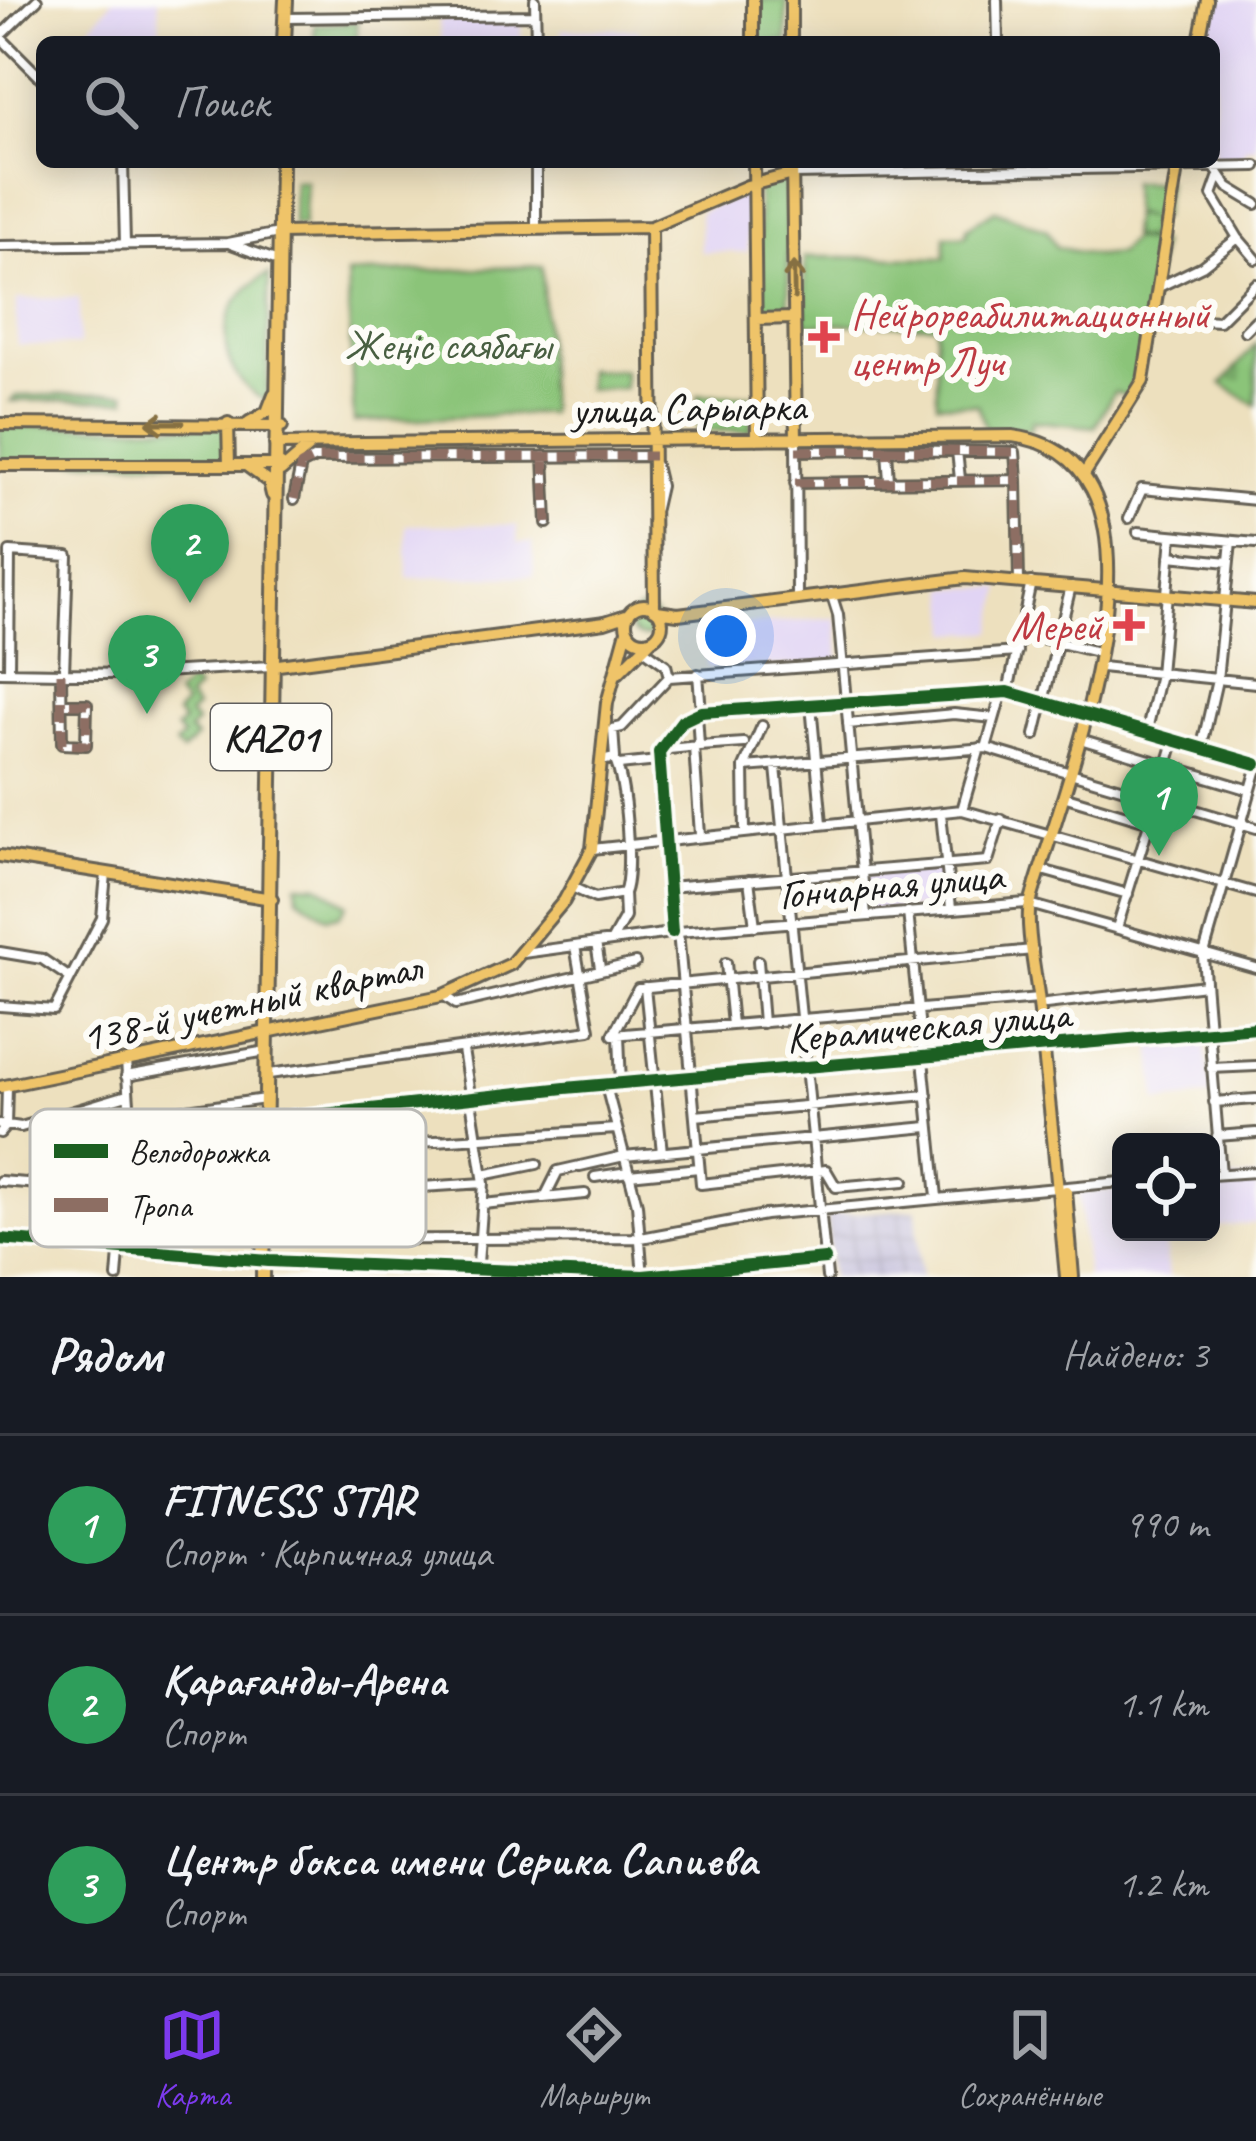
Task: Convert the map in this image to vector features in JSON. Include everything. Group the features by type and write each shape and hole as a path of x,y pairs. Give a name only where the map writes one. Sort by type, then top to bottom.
{"highway":[{"path":"288,36 289,0"},
{"name":"KАZ01","path":"268,1109 268,896 285,168"},
{"name":"KАZ01","path":"280,422 276,385 283,233"},
{"name":"KАZ01","path":"273,666 274,502 279,467"},
{"name":"KАZ01","path":"262,1247 262,1277"}],"main road":[{"path":"753,0 753,36"},
{"path":"791,0 791,36"},
{"path":"1199,36 1207,0"},
{"path":"754,168 757,439"},
{"path":"283,233 651,227 792,168 796,445"},
{"path":"1042,1002 1034,950 1034,900 1101,668 1102,517 1085,473 1136,396 1155,317 1178,168"},
{"path":"521,229 536,212"},
{"path":"651,227 656,636"},
{"path":"756,319 794,318"},
{"path":"231,423 254,422 267,412 276,385"},
{"path":"0,424 280,422 311,445 279,467 0,466"},
{"path":"229,465 231,423"},
{"name":"улица Сарыарка","path":"279,444 465,450 505,443 757,439 796,445 1012,436 1051,446 1085,473"},
{"path":"244,465 268,482 274,502"},
{"path":"632,611 646,598 654,577"},
{"path":"273,666 605,622 632,611 678,614 946,579 1025,581 1256,603"},
{"name":"138-й учетный квартал","path":"4,1086 443,995 511,964 574,888 592,849 612,762 616,676 632,611"},
{"path":"616,676 678,614"},
{"path":"605,622 627,629 640,640 656,636"},
{"path":"0,856 268,896"},
{"path":"1034,900 1066,1187 1070,1277"},
{"path":"243,1036 260,1024 268,1008 284,1022 302,1025"}],"street":[{"path":"36,74 0,37 37,0"},
{"path":"535,0 536,36"},
{"path":"997,0 998,36"},
{"path":"289,18 535,16"},
{"path":"1220,168 1256,166"},
{"path":"123,168 125,244"},
{"path":"536,168 536,228"},
{"path":"1215,168 1218,178 1212,195 1256,260"},
{"path":"1218,178 1256,204"},
{"path":"0,246 228,243 283,233"},
{"path":"1159,286 1202,266 1238,238"},
{"path":"228,243 270,254 279,262"},
{"path":"1155,317 1219,321 1256,284"},
{"path":"1244,331 1256,320"},
{"path":"600,442 601,456"},
{"path":"505,443 505,457"},
{"path":"797,596 796,445 1016,452 1025,581 1021,633 962,810"},
{"path":"294,499 302,465 315,458 465,450 505,457 654,460"},
{"path":"887,451 889,481"},
{"path":"958,451 960,479"},
{"path":"544,456 547,523"},
{"path":"795,483 1017,480"},
{"path":"1130,518 1142,489 1256,500"},
{"path":"1138,532 1256,543"},
{"path":"1146,734 1160,674 1172,536"},
{"path":"1202,750 1217,680 1231,541"},
{"path":"62,704 87,704 86,745 62,744 62,704 62,673 68,556 10,552 5,672 62,673 136,674 273,666"},
{"path":"1170,556 1228,562"},
{"path":"1035,735 1071,586"},
{"path":"830,593 842,667 866,915"},
{"path":"1021,633 1102,653"},
{"path":"641,648 666,665 669,677"},
{"path":"611,941 625,917 632,860 625,844 612,762 613,729 640,710 669,677 1017,652"},
{"path":"1101,668 1256,683"},
{"path":"698,674 700,835"},
{"path":"904,1181 836,1187 828,1172 700,1183 658,761 659,750 682,721 699,712 1005,692 1256,768 1204,950 1217,1133"},
{"path":"811,705 822,824"},
{"path":"848,724 954,714 994,718"},
{"path":"745,831 744,767 762,726"},
{"path":"1080,739 1250,790"},
{"path":"1118,928 1174,742"},
{"path":"659,750 744,743"},
{"path":"744,767 983,748 1256,828"},
{"path":"612,762 658,761"},
{"path":"776,767 827,1277"},
{"path":"1063,796 1150,822"},
{"path":"592,849 962,810 1256,893"},
{"path":"941,813 951,908"},
{"path":"668,887 990,860 1001,819"},
{"path":"1042,870 1128,894"},
{"path":"0,1006 50,1013 102,918 106,874"},
{"path":"749,880 755,926"},
{"path":"574,888 595,898 625,893"},
{"name":"Гончарная улица","path":"523,953 675,932 1034,900 1256,968"},
{"path":"908,912 937,1197"},
{"path":"596,943 600,968"},
{"path":"269,1074 590,1030 575,946"},
{"path":"621,1085 616,1035 638,988 1034,950"},
{"path":"0,952 42,958 70,978"},
{"path":"758,961 763,1023"},
{"path":"443,995 456,1004 581,971 634,963"},
{"path":"725,963 732,1025"},
{"path":"616,1035 1205,986"},
{"path":"646,987 662,1153"},
{"name":"Керамическая улица","path":"381,1109 1256,1028"},
{"path":"463,1050 483,1179 477,1272"},
{"path":"126,1076 268,1051"},
{"path":"126,1059 129,1109"},
{"path":"1211,1068 1256,1066"},
{"path":"2,1128 4,1086"},
{"path":"606,1086 629,1174 643,1276"},
{"path":"81,1109 127,1095"},
{"path":"694,1116 927,1095"},
{"path":"195,1109 268,1099"},
{"path":"1214,1102 1256,1100"},
{"path":"545,1197 558,1171 624,1156 928,1127"},
{"path":"426,1144 616,1129"},
{"path":"1220,1136 1256,1133"},
{"path":"426,1185 483,1179 536,1164"},
{"path":"595,1177 699,1168"},
{"path":"1220,1174 1256,1172"},
{"path":"0,1181 30,1183"},
{"path":"426,1237 641,1238 820,1210 1112,1183"},
{"path":"483,1204 585,1194"},
{"path":"0,1240 30,1242"},
{"path":"105,1247 477,1272 643,1276 718,1273 825,1259"},
{"path":"117,1277 120,1248"}],"shaded area":[{"path":"113,0 158,0 160,31 155,36 82,36"},
{"path":"1215,0 1256,0 1256,147 1245,148 1241,163 1220,163 1220,36 1207,36"},
{"path":"521,18 521,36 440,36 439,20"},
{"path":"562,29 639,29 639,36 562,36"},
{"path":"748,192 748,252 701,252 700,212"},
{"path":"79,298 79,345 17,345 17,299"},
{"path":"406,525 517,525 518,543 533,543 534,576 408,578"},
{"path":"947,588 1002,588 993,632 951,633"},
{"path":"837,618 839,664 708,667 704,628"},
{"path":"945,866 948,905 870,912 866,873"},
{"path":"1204,1038 1211,1096 1157,1102 1151,1043"},
{"path":"1256,1177 1256,1223 1220,1226 1220,1180"},
{"path":"1112,1190 1112,1241 1165,1241 1168,1277 1087,1277 1079,1193"},
{"path":"916,1209 921,1277 831,1277 827,1215"}],"green space":[{"path":"757,0 786,0 787,36 758,36"},
{"path":"357,22 357,36 314,36 315,25"},
{"path":"786,179 789,309 762,313 758,191 761,185"},
{"path":"294,181 306,181 303,225 293,225"},
{"path":"1131,182 1167,182 1162,217 1152,216 1148,239 1130,237 1132,215 1148,218 1132,213"},
{"path":"995,210 1047,230 1056,247 1097,256 1118,254 1131,239 1160,244 1141,365 1128,396 1114,392 1095,427 1031,421 1031,429 986,430 978,405 937,403 936,325 805,324 805,257 945,258 945,236 966,236 967,228"},
{"name":"Жеңіс саябағы","path":"542,266 549,413 354,422 347,274"},
{"path":"269,274 267,402 235,373 226,336 237,301"},
{"path":"1256,344 1256,406 1222,384"},
{"path":"587,370 624,370 624,388 587,389"},
{"path":"126,393 127,400 11,401 16,396"},
{"path":"698,395 751,395 751,431 698,431"},
{"path":"0,426 228,426 227,462 0,461"},
{"path":"644,609 654,613 658,623 654,633 644,637 634,633 630,623 634,613"},
{"path":"190,682 197,689 188,698 196,708 189,715 196,723 189,731 196,738 182,752 175,745 183,737 176,729 183,722 176,714 185,705 176,695"},
{"path":"297,884 318,885 348,904 340,915 327,917 298,897"}],"marked path":[{"path":"887,450 1015,452 1017,480"},
{"path":"796,451 887,450 888,463"},
{"path":"544,456 547,523"},
{"path":"294,499 301,465 315,458 654,456"},
{"path":"795,483 1017,480 1019,581"},
{"path":"61,673 62,744 86,745 87,704 62,704"}],"cycle path":[{"path":"672,932 659,752 682,721 701,712 1008,692 1256,764"},
{"path":"371,1109 1256,1028"},
{"path":"0,1239 30,1241"},
{"path":"98,1247 269,1261 643,1276 825,1259"}],"place":[{"name":"Нейрореабилитационный центр Луч","path":"824,337"},
{"name":"Қарағанды-Арена","path":"190,603"},
{"name":"Мерей","path":"1129,625"},
{"name":"Центр бокса имени Серика Сапиева","path":"147,714"},
{"name":"FITNESS STAR","path":"1159,856"}]}
